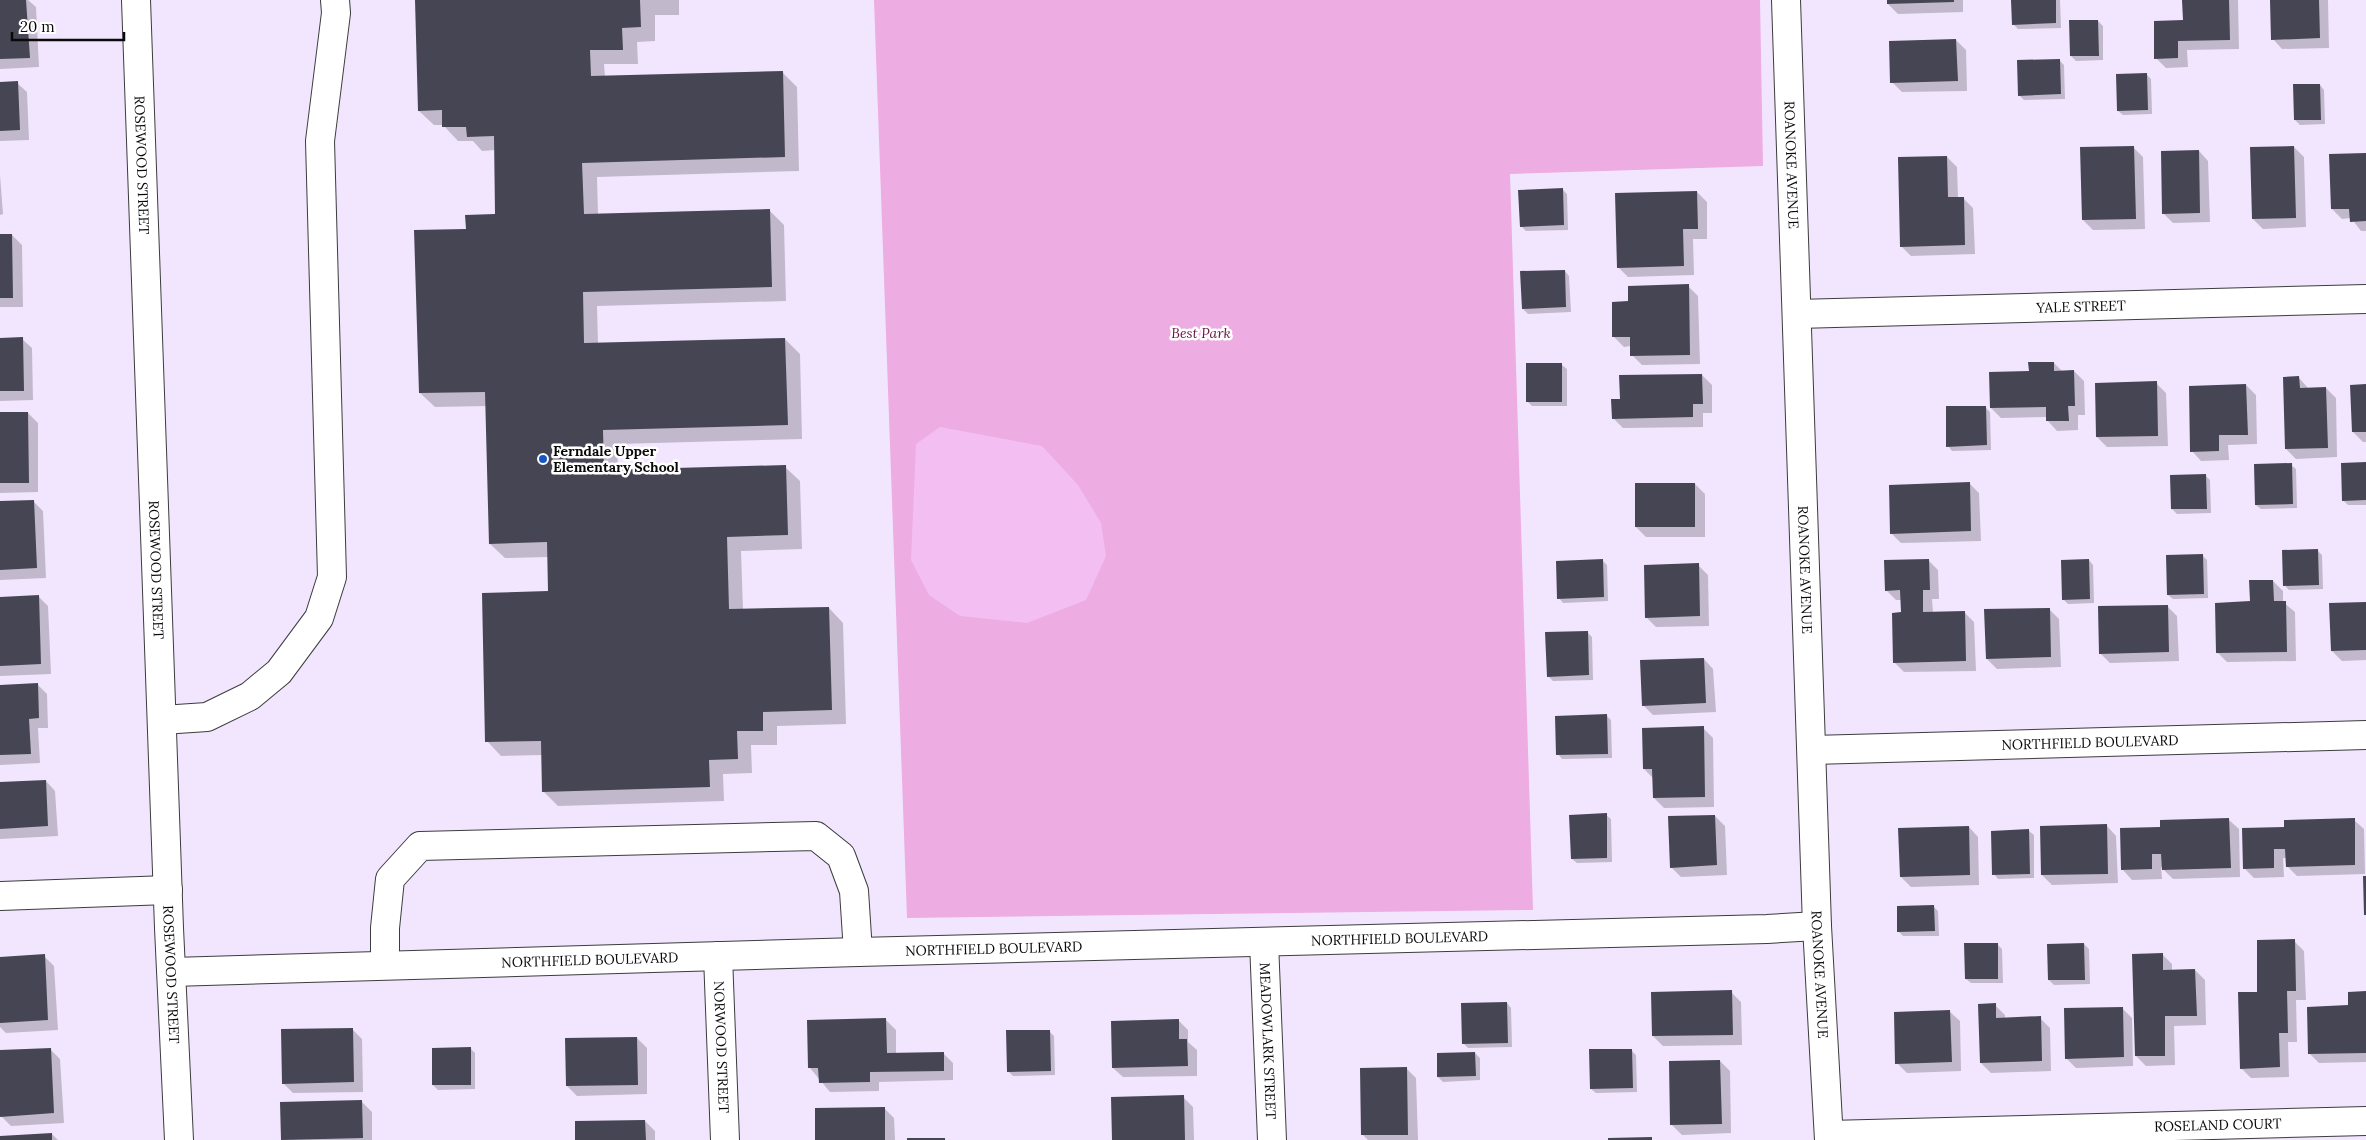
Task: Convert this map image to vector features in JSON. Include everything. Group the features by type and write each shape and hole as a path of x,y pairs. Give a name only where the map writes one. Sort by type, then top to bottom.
{"street":[{"name":"ROSEWOOD STREET","path":"136,0 168,890 179,1140"},
{"path":"162,720 207,717 250,696 279,672 319,618 332,577 320,141 336,13 335,0"},
{"name":"ROANOKE AVENUE","path":"1786,0 1817,926 1829,1138"},
{"name":"YALE STREET","path":"1796,314 2366,299"},
{"name":"NORTHFIELD BOULEVARD","path":"1812,750 2366,735"},
{"path":"385,965 385,928 390,879 420,846 450,845 816,836 840,856 854,891 858,952"},
{"path":"0,896 168,890"},
{"name":"NORTHFIELD BOULEVARD","path":"172,972 858,952 1767,930 1817,926"},
{"name":"MEADOWLARK STREET","path":"1264,942 1272,1140"},
{"name":"NORWOOD STREET","path":"718,956 725,1140"},
{"name":"ROSELAND COURT","path":"1829,1138 2366,1121"}],"green space":[{"name":"Best Park","path":"874,0 1760,0 1763,166 1510,174 1533,910 907,918"}],"shaded area":[{"path":"940,427 1042,446 1078,485 1101,523 1106,556 1086,600 1027,623 960,616 929,595 911,560 916,444"}],"building":[{"path":"0,0 26,0 30,58 0,59"},
{"path":"415,0 640,0 641,27 622,28 623,50 590,50 591,76 783,71 785,157 582,163 584,214 770,209 772,287 583,292 584,343 785,338 788,425 603,430 604,470 786,465 788,535 727,537 729,609 829,607 832,710 763,712 763,731 737,731 738,759 709,760 710,787 542,792 541,741 485,742 482,593 548,591 547,542 489,544 485,392 419,393 414,230 466,229 465,215 495,214 494,136 467,137 466,127 442,127 442,110 418,111"},
{"path":"1887,0 1954,0 1954,2 1887,4"},
{"path":"2011,0 2056,0 2056,23 2012,25"},
{"path":"2182,0 2229,0 2230,40 2178,41 2178,58 2154,59 2154,21 2183,20"},
{"path":"2270,0 2319,0 2320,38 2271,40"},
{"path":"2069,20 2098,20 2099,56 2070,56"},
{"path":"1956,39 1958,81 1890,83 1889,41"},
{"path":"2060,59 2061,94 2018,96 2017,60"},
{"path":"2147,73 2148,110 2117,111 2116,74"},
{"path":"18,81 20,130 0,131 0,82"},
{"path":"2293,84 2320,84 2321,120 2294,120"},
{"path":"2134,146 2136,219 2082,220 2080,147"},
{"path":"2294,146 2296,218 2252,219 2250,147"},
{"path":"2199,150 2200,213 2162,214 2161,151"},
{"path":"2366,153 2366,221 2350,222 2349,209 2331,209 2329,154"},
{"path":"1947,156 1948,197 1964,197 1965,245 1900,247 1898,157"},
{"path":"1563,188 1564,225 1520,227 1518,190"},
{"path":"1697,191 1698,229 1683,229 1684,266 1617,268 1615,193"},
{"path":"0,234 12,234 13,298 0,298"},
{"path":"1565,270 1566,307 1522,309 1520,271"},
{"path":"1689,284 1690,355 1630,356 1630,337 1612,337 1612,302 1628,301 1628,286"},
{"path":"23,337 24,391 0,391 0,338"},
{"path":"2028,362 2054,362 2054,371 2074,370 2075,406 2068,406 2069,421 2046,421 2046,407 1990,408 1989,372 2029,371"},
{"path":"1526,363 1562,363 1562,402 1526,402"},
{"path":"1702,374 1703,404 1693,404 1693,417 1612,419 1611,399 1620,399 1619,375"},
{"path":"2299,376 2300,388 2326,387 2328,448 2285,449 2283,377"},
{"path":"2157,381 2158,436 2096,437 2095,383"},
{"path":"2246,384 2248,435 2219,435 2219,451 2190,452 2189,386"},
{"path":"2366,384 2366,432 2352,432 2350,385"},
{"path":"1946,406 1986,406 1987,445 1946,447"},
{"path":"0,412 28,412 29,483 0,483"},
{"path":"2366,462 2366,500 2342,501 2341,463"},
{"path":"2292,463 2293,504 2255,505 2254,464"},
{"path":"2206,474 2207,509 2171,509 2170,475"},
{"path":"1970,482 1971,531 1890,534 1889,485"},
{"path":"1635,483 1695,483 1695,527 1635,527"},
{"path":"34,500 37,568 0,570 0,501"},
{"path":"2318,549 2319,585 2283,586 2282,550"},
{"path":"2203,554 2204,594 2167,595 2166,555"},
{"path":"1603,559 1604,597 1557,599 1556,561"},
{"path":"1929,559 1930,590 1923,590 1923,612 1965,611 1966,661 1893,663 1892,613 1901,612 1900,590 1885,591 1884,560"},
{"path":"2089,559 2090,599 2062,600 2061,560"},
{"path":"1699,563 1700,616 1645,618 1644,565"},
{"path":"2249,580 2273,580 2274,601 2286,601 2287,652 2216,653 2215,603 2250,601"},
{"path":"39,595 41,664 0,666 0,597"},
{"path":"2366,602 2366,650 2331,651 2329,603"},
{"path":"2168,605 2169,652 2099,654 2098,606"},
{"path":"2050,608 2051,657 1986,659 1984,609"},
{"path":"1588,631 1589,675 1547,677 1545,632"},
{"path":"1704,658 1706,703 1642,706 1640,660"},
{"path":"38,683 39,718 29,719 31,754 0,755 0,685"},
{"path":"1607,714 1608,754 1556,755 1555,716"},
{"path":"1704,726 1705,797 1653,798 1652,769 1643,769 1642,728"},
{"path":"46,780 48,826 0,829 0,782"},
{"path":"1607,813 1607,858 1571,859 1569,815"},
{"path":"1715,815 1717,865 1670,868 1668,816"},
{"path":"2229,818 2231,868 2162,870 2161,854 2152,854 2152,869 2121,870 2120,828 2160,827 2160,820"},
{"path":"2355,818 2355,865 2286,867 2285,849 2274,849 2274,868 2243,869 2242,828 2284,827 2284,820"},
{"path":"2107,824 2108,874 2041,875 2040,826"},
{"path":"1969,826 1970,875 1900,877 1898,828"},
{"path":"2029,829 2030,874 1992,875 1991,831"},
{"path":"2363,876 2366,876 2366,915 2364,915"},
{"path":"1934,905 1935,931 1897,932 1897,906"},
{"path":"2295,939 2296,991 2287,991 2288,1033 2279,1033 2280,1067 2240,1069 2238,992 2257,992 2257,940"},
{"path":"1964,943 1998,943 1998,979 1965,979"},
{"path":"2084,943 2085,980 2048,980 2047,944"},
{"path":"2163,953 2163,970 2195,969 2197,1016 2165,1016 2165,1056 2135,1056 2132,954"},
{"path":"45,954 48,1020 0,1023 0,957"},
{"path":"1732,990 1733,1035 1652,1036 1651,992"},
{"path":"2366,991 2366,1053 2308,1054 2307,1007 2348,1005 2348,992"},
{"path":"1507,1002 1508,1043 1462,1044 1461,1003"},
{"path":"1996,1003 1996,1018 2041,1016 2042,1061 1980,1063 1978,1004"},
{"path":"2123,1007 2124,1057 2065,1059 2064,1008"},
{"path":"1950,1010 1952,1062 1895,1064 1894,1012"},
{"path":"886,1018 887,1053 944,1052 944,1071 870,1072 870,1082 819,1083 818,1068 808,1068 807,1020"},
{"path":"1179,1019 1179,1039 1187,1039 1188,1066 1112,1068 1111,1021"},
{"path":"353,1028 354,1082 282,1084 281,1029"},
{"path":"1006,1030 1050,1030 1051,1071 1007,1072"},
{"path":"637,1037 638,1085 566,1086 565,1038"},
{"path":"471,1047 471,1085 432,1085 432,1048"},
{"path":"51,1048 54,1113 0,1117 0,1050"},
{"path":"1589,1049 1632,1049 1633,1088 1590,1089"},
{"path":"1475,1052 1476,1076 1437,1077 1437,1053"},
{"path":"1720,1060 1722,1124 1670,1125 1669,1061"},
{"path":"1407,1067 1408,1135 1361,1135 1360,1068"},
{"path":"1184,1095 1185,1140 1112,1140 1111,1097"},
{"path":"362,1100 363,1138 281,1140 280,1102"},
{"path":"885,1107 885,1140 815,1140 815,1108"},
{"path":"645,1120 646,1140 575,1140 575,1121"},
{"path":"52,1133 52,1140 0,1140 0,1136"},
{"path":"1652,1137 1652,1140 1608,1140 1608,1138"},
{"path":"907,1138 945,1138 945,1140 907,1140"}],"place":[{"name":"Ferndale Upper Elementary School","path":"543,459"}]}
